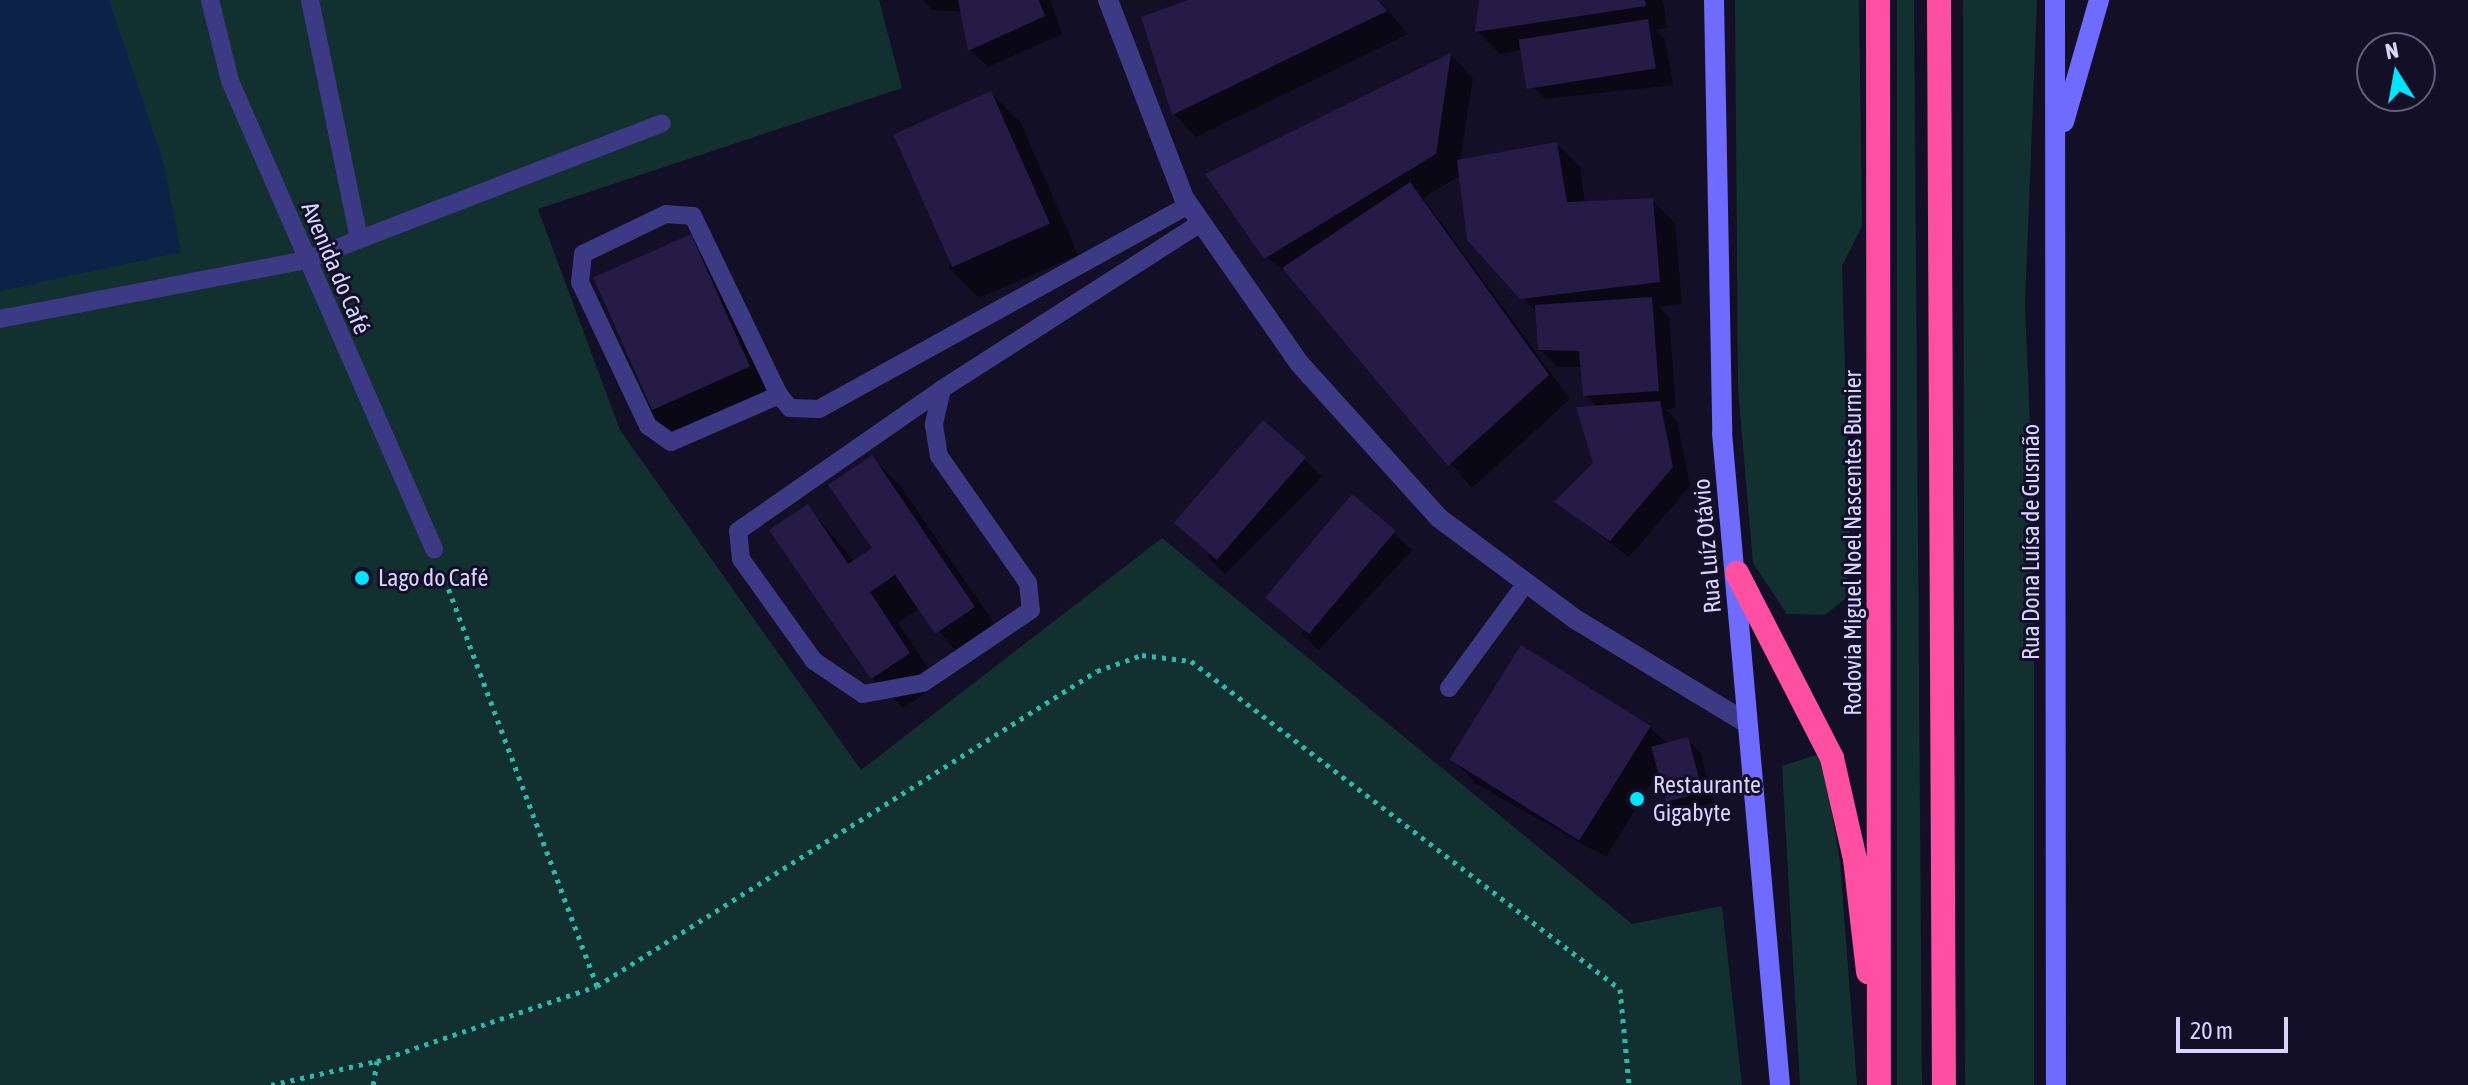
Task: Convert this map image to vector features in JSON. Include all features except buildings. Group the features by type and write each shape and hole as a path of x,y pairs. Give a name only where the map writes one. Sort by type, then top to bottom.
{"highway":[{"name":"Rodovia Miguel Noel Nascentes Burnier","path":"1878,0 1879,1085"},
{"path":"1939,0 1944,1085"},
{"path":"1737,573 1832,758 1877,1019"}],"street":[{"path":"1108,0 1188,205 1299,363 1419,496 1526,583 1747,723"},
{"name":"Rua Luíz Otávio","path":"1714,0 1722,433 1737,573 1747,723 1780,1085"},
{"name":"Rua Dona Luísa de Gusmão","path":"2055,0 2056,1085"},
{"path":"2057,145 2099,0"}],"lane":[{"name":"Avenida do Café","path":"210,0 230,81 434,549"},
{"path":"310,0 359,239"},
{"path":"0,319 306,260 662,123"},
{"path":"779,395 685,440 657,438 580,282 583,254 666,214 693,216 779,395 790,408 819,409 1188,205"},
{"path":"942,389 934,425 939,456 1028,583 1031,610 923,683 863,694 814,661 741,559 738,531 942,389 1201,223"},
{"path":"1449,688 1526,583"}],"path":[{"path":"434,549 597,986"},
{"path":"271,1085 377,1061 597,986 1097,671 1142,655 1191,661 1620,989 1629,1085"},
{"path":"373,1085 377,1061"}],"green space":[{"name":"Lago do Café","path":"0,0 879,0 902,88 538,209 620,430 861,770 1162,538 1632,924 1722,906 1742,1085 0,1085"},
{"path":"1735,0 1859,0 1862,226 1842,266 1850,538 1846,598 1825,615 1787,614 1753,563 1738,389"},
{"path":"1897,0 1914,0 1922,1085 1897,1085"},
{"path":"1963,0 2037,0 2025,305 2034,516 2034,1085 1965,1085"},
{"path":"1822,753 1840,862 1857,1085 1800,1085 1782,766"}],"water":[{"path":"0,0 109,0 163,161 181,252 0,291"}],"place":[{"name":"Lago do Café","path":"362,578"},
{"name":"Restaurante Gigabyte","path":"1637,799"}]}
